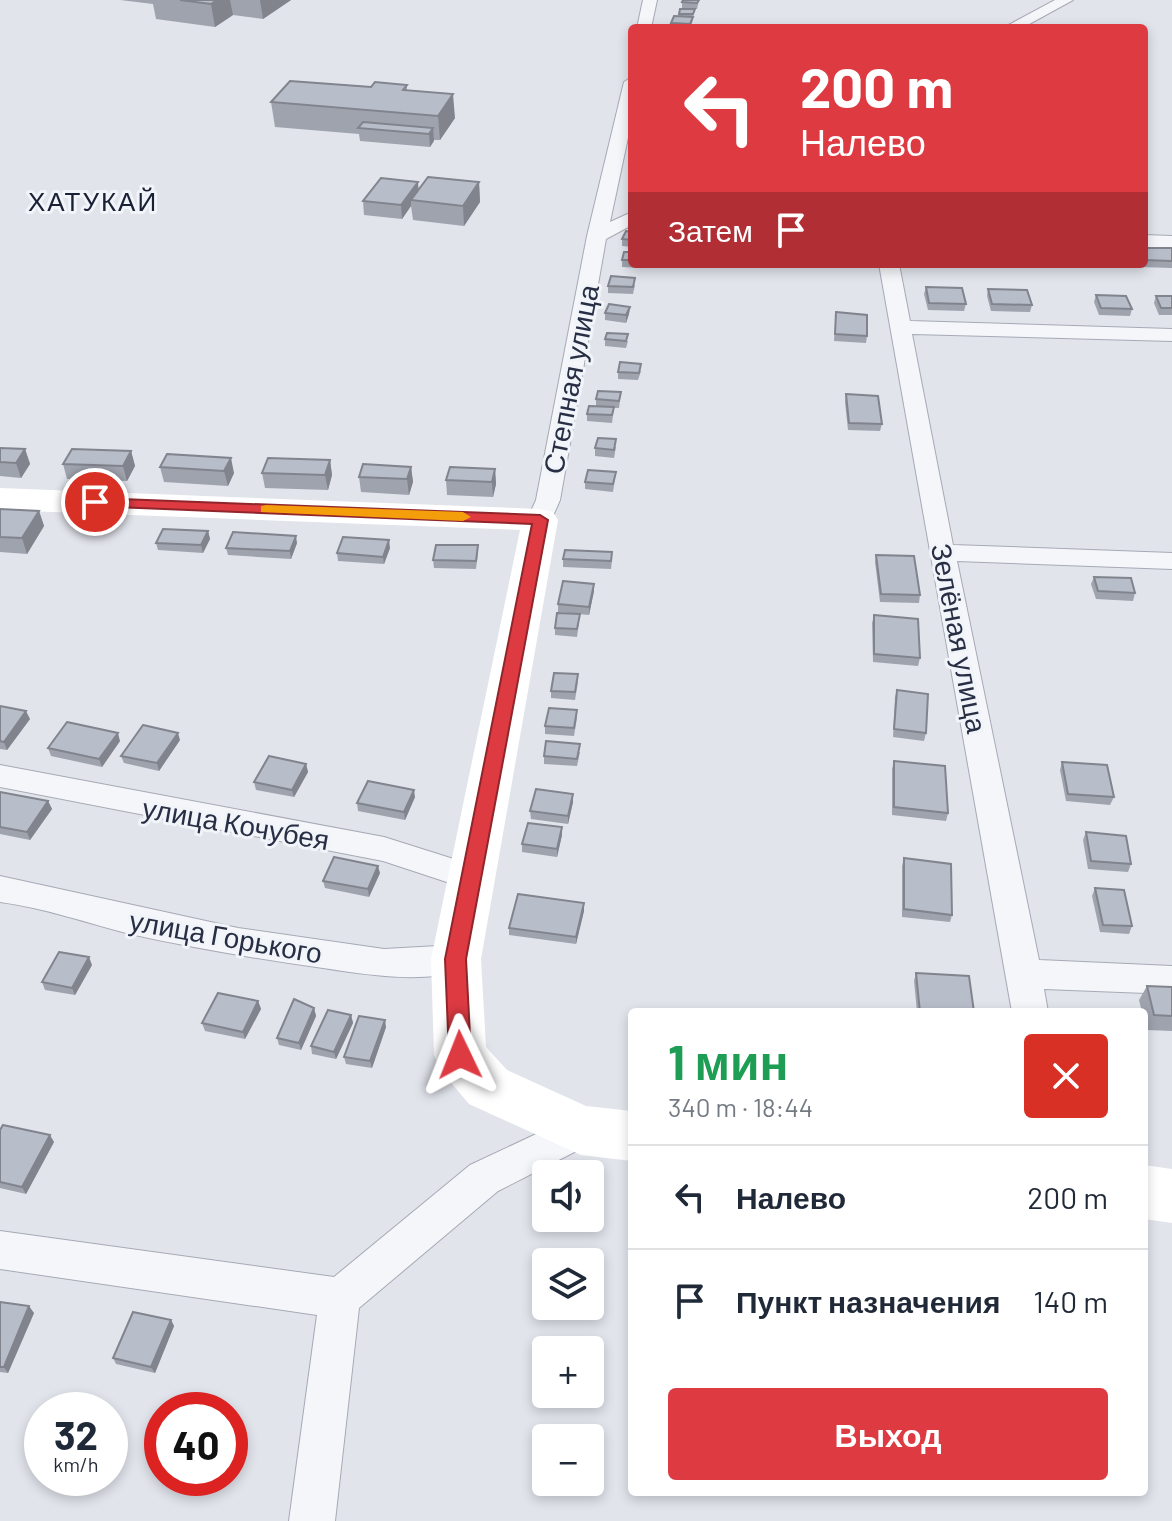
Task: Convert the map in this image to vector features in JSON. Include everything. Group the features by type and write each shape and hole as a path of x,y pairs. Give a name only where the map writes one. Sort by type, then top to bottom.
{"street":[{"path":"645,24 650,0"},
{"path":"1018,24 1066,0"},
{"name":"Степная улица","path":"606,1133 488,1087 460,1055 456,959 540,520 548,500 597,236 628,100"},
{"path":"597,236 628,220"},
{"path":"1148,241 1172,242"},
{"name":"Зелёная улица","path":"890,268 1029,1008"},
{"path":"902,327 1172,335"},
{"path":"0,499 540,520"},
{"path":"942,552 1172,561"},
{"name":"улица Кочубея","path":"0,776 384,849 471,877"},
{"name":"улица Горького","path":"0,889 238,942 384,963 456,959"},
{"path":"1025,974 1172,980"},
{"path":"312,1521 340,1298 484,1178 606,1133"},
{"path":"1148,1193 1172,1196"},
{"path":"0,1250 340,1298"}],"building":[{"path":"180,0 217,0 211,4"},
{"path":"680,9 695,9 693,14 679,14"},
{"path":"674,16 693,17 690,24 671,23"},
{"path":"290,81 371,87 375,82 407,85 403,90 453,94 438,116 271,102"},
{"path":"363,122 433,128 429,134 358,128"},
{"path":"428,177 479,182 463,206 411,200"},
{"path":"381,178 418,182 401,205 363,201"},
{"path":"1148,248 1172,248 1172,261 1148,260"},
{"path":"611,276 635,278 633,287 608,286"},
{"path":"926,287 962,288 966,304 929,303"},
{"path":"988,289 1027,290 1032,305 992,304"},
{"path":"1096,295 1126,296 1132,309 1101,308"},
{"path":"1156,296 1172,296 1172,308 1161,308"},
{"path":"609,304 630,307 626,315 605,313"},
{"path":"836,312 867,315 867,336 835,334"},
{"path":"607,333 628,334 626,341 605,339"},
{"path":"620,362 641,364 639,373 618,372"},
{"path":"598,391 621,392 619,401 596,399"},
{"path":"846,394 878,396 882,424 849,423"},
{"path":"589,406 614,407 612,415 587,414"},
{"path":"598,438 616,439 614,450 595,448"},
{"path":"0,448 25,449 16,463 0,462"},
{"path":"72,449 131,451 123,466 63,464"},
{"path":"167,454 231,458 224,471 160,467"},
{"path":"268,458 330,460 325,475 262,473"},
{"path":"363,464 411,467 407,479 359,477"},
{"path":"450,467 495,469 492,482 446,480"},
{"path":"588,470 616,472 613,484 585,482"},
{"path":"0,509 39,511 22,538 0,537"},
{"path":"163,529 208,531 201,545 156,543"},
{"path":"233,532 296,536 290,551 226,548"},
{"path":"343,537 389,540 383,557 337,553"},
{"path":"436,545 478,545 476,561 433,560"},
{"path":"565,550 612,552 611,561 563,559"},
{"path":"876,555 914,556 920,595 881,594"},
{"path":"1094,577 1131,578 1135,593 1098,591"},
{"path":"563,581 594,584 589,607 558,604"},
{"path":"557,613 580,614 577,629 555,628"},
{"path":"874,615 918,619 920,658 874,654"},
{"path":"554,673 578,674 575,692 551,691"},
{"path":"897,690 928,694 926,733 894,729"},
{"path":"0,706 26,711 4,742 0,741"},
{"path":"549,708 577,710 574,728 545,726"},
{"path":"67,722 118,733 99,759 48,748"},
{"path":"143,725 178,733 157,763 121,756"},
{"path":"546,741 580,744 577,759 544,756"},
{"path":"269,756 306,764 292,790 254,782"},
{"path":"894,761 945,766 948,813 894,807"},
{"path":"1062,762 1107,765 1114,797 1068,794"},
{"path":"368,781 414,790 404,812 357,803"},
{"path":"536,789 573,794 568,816 530,811"},
{"path":"0,792 48,801 27,832 0,827"},
{"path":"528,823 562,827 557,849 522,844"},
{"path":"1086,832 1126,836 1131,864 1091,861"},
{"path":"334,857 378,866 368,889 323,881"},
{"path":"904,858 951,864 952,915 904,909"},
{"path":"1095,888 1124,890 1132,926 1103,925"},
{"path":"518,894 584,903 576,937 509,928"},
{"path":"59,952 89,957 72,988 42,982"},
{"path":"916,973 969,976 973,1008 920,1008"},
{"path":"1147,986 1172,987 1172,1016 1154,1015"},
{"path":"218,993 258,1001 243,1032 202,1023"},
{"path":"294,999 314,1008 299,1043 277,1038"},
{"path":"328,1010 351,1015 334,1052 311,1046"},
{"path":"359,1016 385,1020 370,1061 344,1057"},
{"path":"3,1125 50,1135 22,1187 0,1182 0,1130"},
{"path":"0,1302 29,1306 4,1367 0,1367"},
{"path":"133,1312 171,1320 151,1367 113,1358"}],"slow traffic":[{"path":"266,509 463,517"}],"district":[{"name":"ХАТУКАЙ","path":"93,200"}],"route":[{"path":"95,502 540,520 456,959 460,1055"}]}
